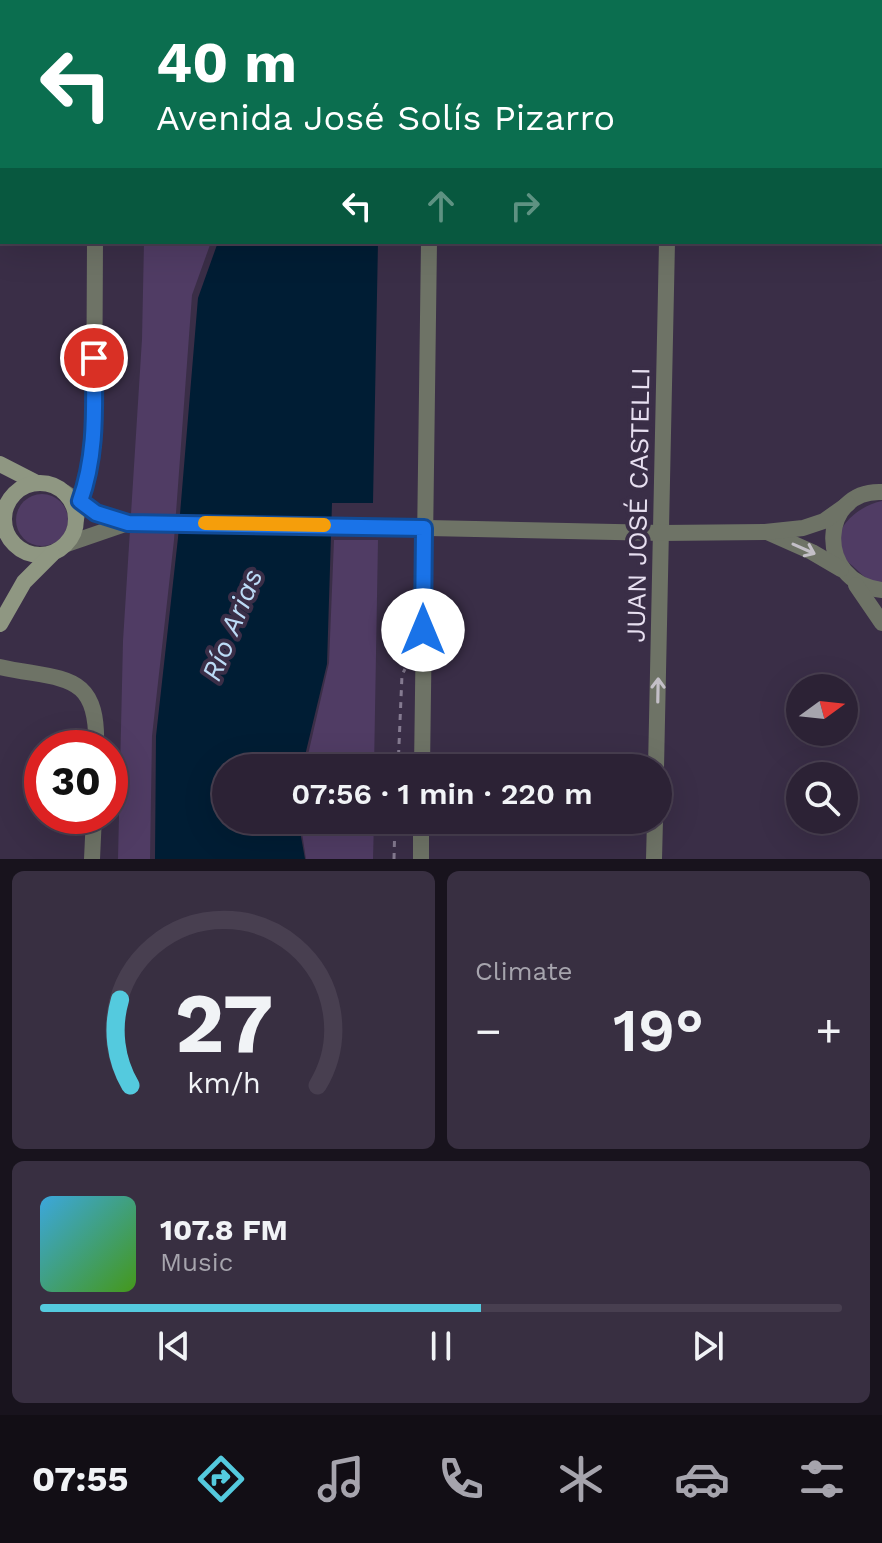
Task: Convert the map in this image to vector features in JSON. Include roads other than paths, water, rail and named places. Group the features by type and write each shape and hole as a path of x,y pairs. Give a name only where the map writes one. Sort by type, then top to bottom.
{"main road":[{"path":"0,464 37,483 51,485 64,492 75,509 76,519 74,532 67,544 52,554 24,582 0,596"},
{"path":"37,483 21,488 4,504 2,523 11,541 22,551 36,556 52,554"},
{"path":"0,624 24,582"}],"street":[{"path":"76,519 94,444 95,244"},
{"path":"422,754 429,244"},
{"name":"JUAN JOSÉ CASTELLI","path":"656,754 667,244"},
{"path":"67,544 128,523 150,522 662,533 765,532 814,524 882,485"},
{"path":"64,492 96,513 128,523"},
{"path":"882,492 854,500 834,528 832,542 846,575 882,623"},
{"path":"765,532 812,552 866,588 882,590"},
{"path":"0,667 70,682 85,690 94,704 97,730"},
{"path":"92,859 93,834"},
{"path":"421,834 421,859"},
{"path":"654,859 655,834"}],"water":[{"name":"Río Arias","path":"217,244 378,244 373,503 332,503 327,664 305,754 212,754 212,834 301,834 305,859 155,859 156,736 178,538 198,298"}]}
